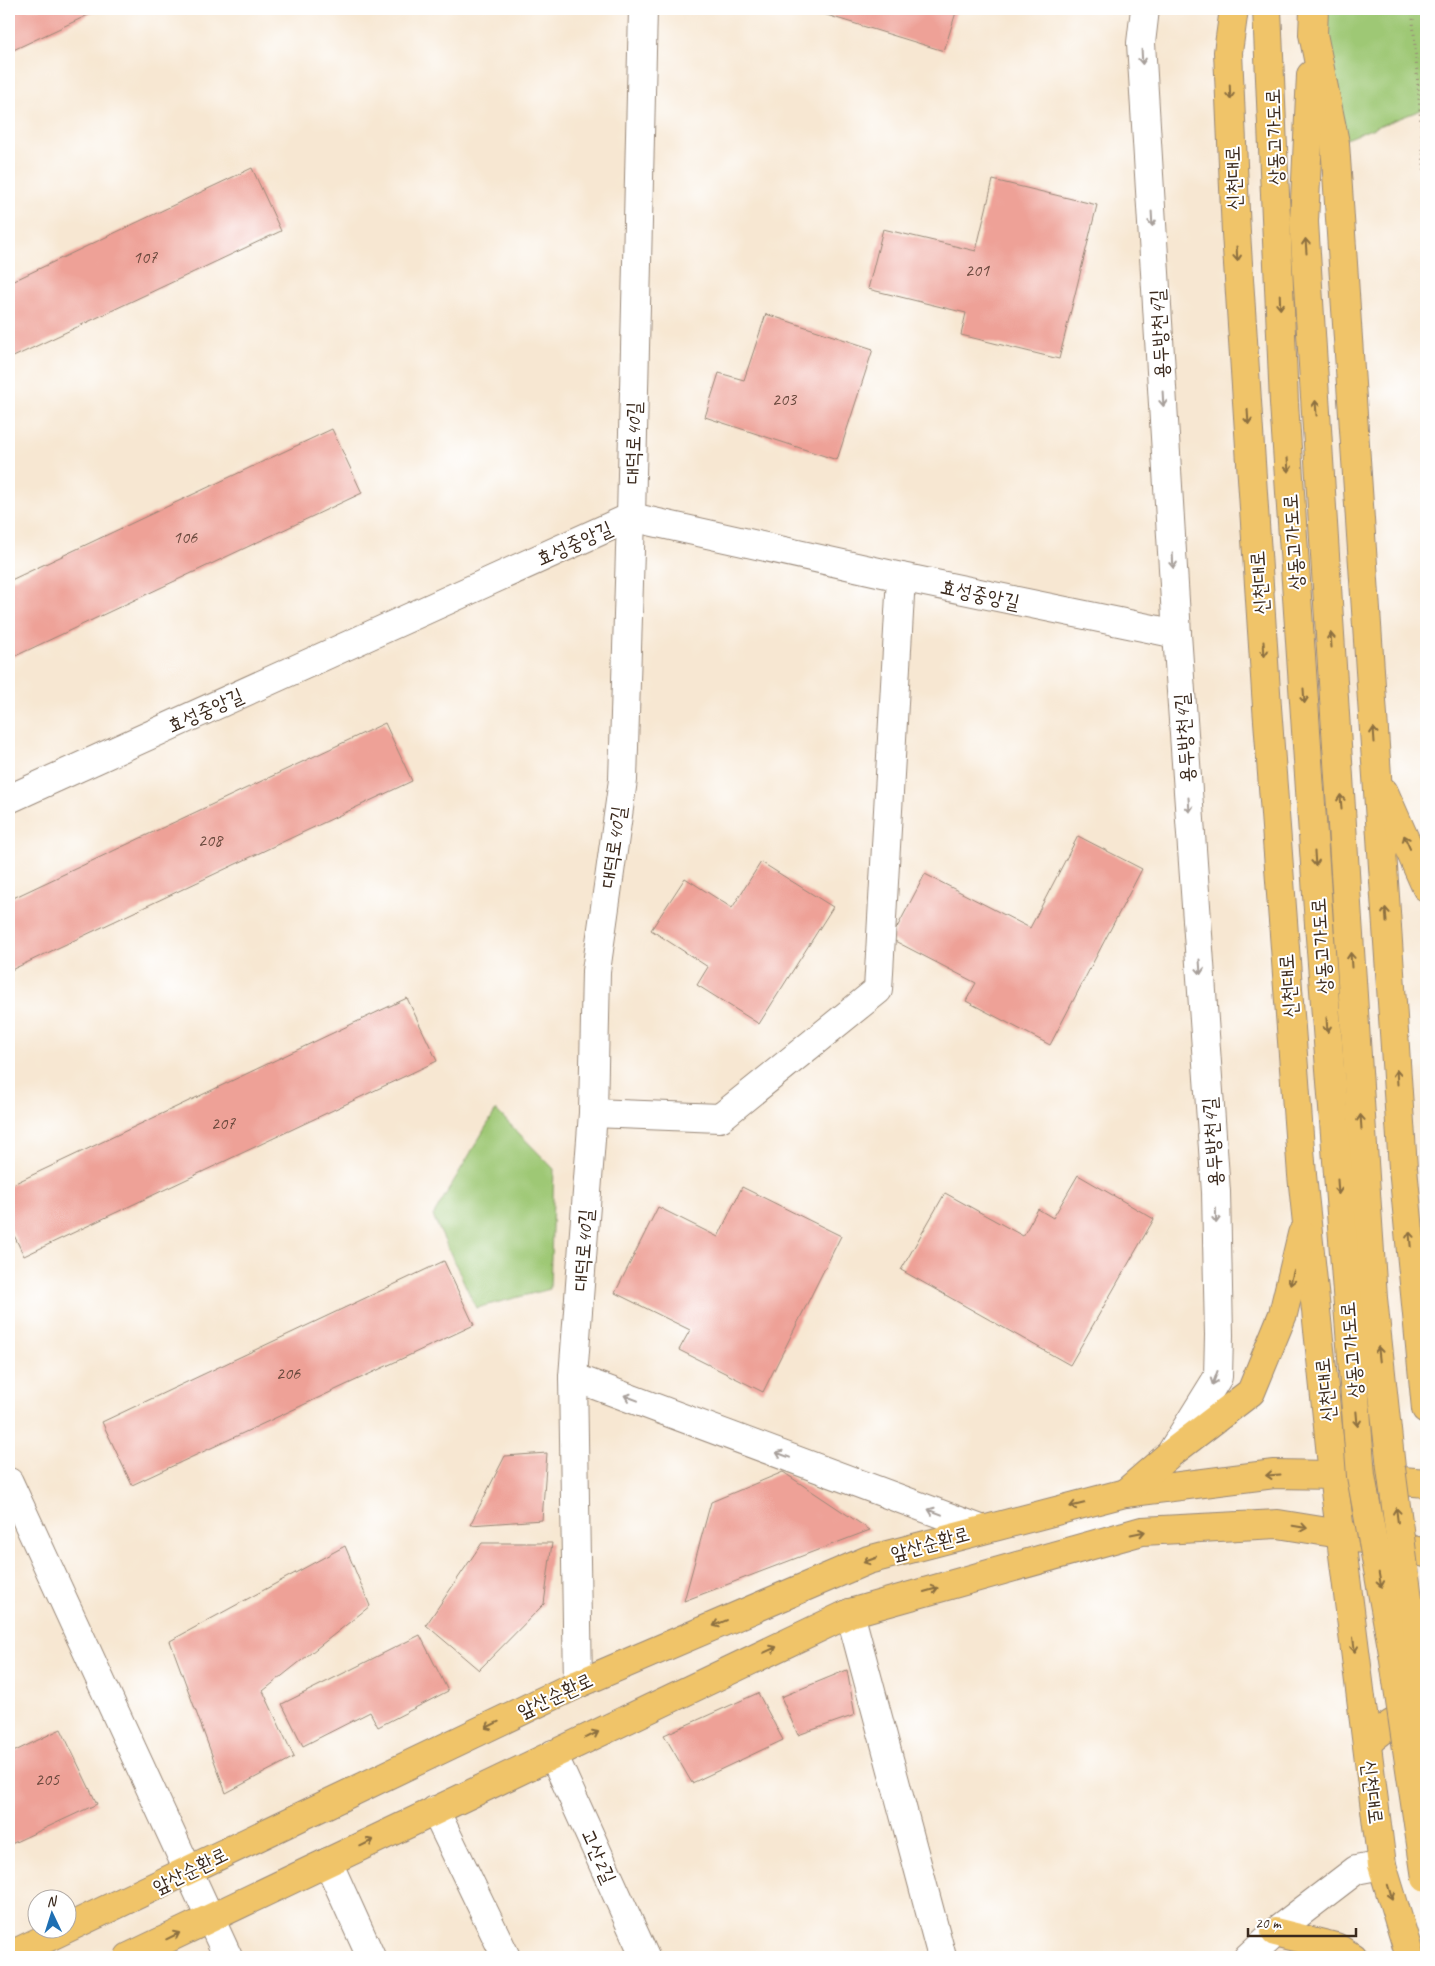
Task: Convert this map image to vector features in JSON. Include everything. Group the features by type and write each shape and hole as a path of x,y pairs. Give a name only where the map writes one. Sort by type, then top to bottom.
{"main road":[{"path":"1228,52 1229,9"},
{"name":"신천대로","path":"1234,9 1228,52 1236,233 1266,687 1302,1175 1333,1475 1382,1865 1410,1957"},
{"name":"상동고가도로","path":"1268,9 1284,403 1319,924 1361,1476 1392,1647 1426,1878"},
{"path":"1313,21 1335,143 1376,775 1404,1168 1426,1409"},
{"name":"상동고가도로","path":"1313,21 1304,222 1348,920 1373,1298 1391,1468 1426,1737"},
{"path":"1376,775 1426,887"},
{"path":"1125,1493 1170,1454 1251,1392 1283,1314 1307,1214"},
{"name":"앞산순환로","path":"9,1956 578,1684 868,1560 1125,1493 1274,1474 1333,1475 1426,1483"},
{"path":"129,1957 850,1612 1142,1531 1278,1524 1340,1534 1426,1553"},
{"path":"1367,1743 1390,1722 1426,1714"},
{"path":"1275,1932 1336,1947 1352,1957"}],"street":[{"name":"대덕로40길","path":"578,1684 573,1376 593,1113 596,971 623,780 632,517 643,9"},
{"name":"용두방천4길","path":"1145,9 1141,43 1177,634 1216,1192 1219,1335 1218,1377 1170,1454"},
{"name":"효성중앙길","path":"9,799 632,517 901,577 1177,634"},
{"path":"593,1113 720,1118 878,990 901,577"},
{"path":"573,1376 981,1530"},
{"path":"9,1482 228,1957"},
{"path":"850,1612 942,1957"},
{"name":"고산2길","path":"553,1754 645,1957"},
{"path":"435,1810 506,1957"},
{"path":"328,1862 371,1957"},
{"path":"1248,1957 1275,1932 1356,1870 1382,1865"}],"path":[{"path":"1414,9 1413,20 1426,190"}],"green space":[{"path":"1316,9 1426,9 1426,108 1335,143"},
{"path":"496,1110 554,1169 550,1289 476,1308 433,1216"}],"building":[{"path":"9,9 101,9 9,52"},
{"path":"807,9 957,9 944,51"},
{"path":"252,168 281,231 9,359 9,283"},
{"path":"993,180 1097,205 1059,359 961,335 966,313 868,289 883,229 976,251"},
{"path":"766,314 873,349 837,460 705,417 719,373 744,380"},
{"path":"332,429 362,493 9,659 9,581"},
{"path":"385,723 412,781 9,971 9,900"},
{"path":"1078,836 1142,869 1050,1045 966,1001 976,983 891,939 925,874 1030,928"},
{"path":"761,862 833,907 759,1024 697,985 708,967 651,930 685,878 732,908"},
{"path":"407,998 437,1061 24,1256 9,1225 9,1186"},
{"path":"1078,1175 1154,1219 1070,1365 901,1270 945,1193 1023,1236 1038,1209 1053,1218"},
{"path":"742,1187 841,1236 763,1392 679,1350 690,1330 615,1293 658,1207 718,1237"},
{"path":"444,1261 474,1325 132,1485 102,1422"},
{"path":"547,1453 542,1520 470,1525 505,1456"},
{"path":"783,1472 870,1530 684,1601 711,1502"},
{"path":"482,1543 552,1543 544,1604 479,1670 426,1625"},
{"path":"345,1546 370,1606 263,1691 294,1757 226,1793 170,1641"},
{"path":"420,1635 448,1691 378,1727 370,1712 303,1746 282,1704"},
{"path":"847,1670 855,1715 798,1735 781,1697"},
{"path":"758,1693 783,1740 692,1783 664,1735"},
{"path":"61,1729 97,1804 9,1845 9,1754"}]}
